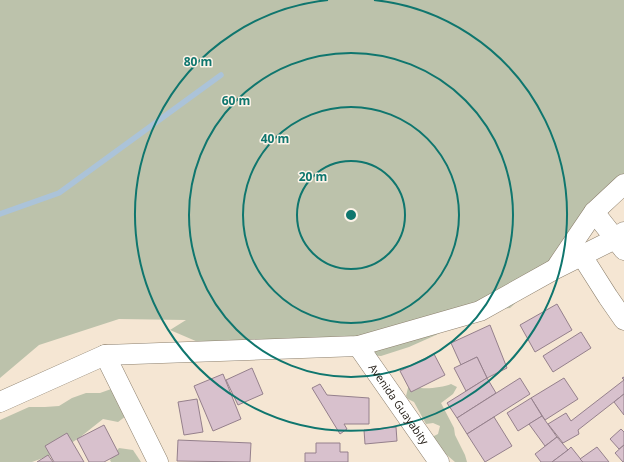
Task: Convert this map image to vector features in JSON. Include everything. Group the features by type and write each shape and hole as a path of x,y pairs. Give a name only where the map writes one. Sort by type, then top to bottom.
{"street":[{"path":"0,402 105,356 358,346 480,311 555,269 578,249 594,212 624,184"},
{"path":"594,212 621,240"},
{"path":"578,249 621,240"},
{"path":"578,249 624,320"},
{"name":"Avenida Guayabity","path":"358,346 439,462"},
{"path":"105,356 158,462"}],"green space":[{"path":"0,0 624,0 624,195 532,288 510,308 480,311 436,335 409,347 381,356 198,342 170,330 186,320 119,319 39,345 0,378"},
{"path":"451,384 457,387 453,394 441,403 454,428 455,435 467,462 455,462 441,450 432,437 438,434 440,426 433,423 426,424 414,402 406,396 408,388 432,388"},
{"path":"114,388 130,413 118,422 103,419 79,438 54,454 32,462 0,462 0,420 29,407 59,406 72,398 86,393 100,393"},
{"path":"119,448 133,450 141,462 111,462 110,460"}],"building":[{"path":"557,304 572,330 535,352 520,325"},
{"path":"490,325 507,368 487,378 477,357 461,365 451,343"},
{"path":"581,332 591,348 553,372 543,356"},
{"path":"434,354 445,375 411,392 400,371"},
{"path":"477,357 487,378 466,391 454,368"},
{"path":"252,368 263,394 238,405 226,380"},
{"path":"223,374 241,419 213,431 194,386"},
{"path":"487,378 496,393 457,418 447,403"},
{"path":"520,378 530,394 467,434 457,418"},
{"path":"564,378 578,399 545,420 531,398"},
{"path":"624,380 624,394 578,430 579,434 563,443 548,424 566,413 571,421"},
{"path":"320,384 327,395 369,398 369,424 344,424 347,429 340,434 312,388"},
{"path":"624,394 624,415 614,402"},
{"path":"531,398 542,416 518,431 507,413"},
{"path":"197,399 203,432 184,435 178,402"},
{"path":"542,416 557,437 545,446 529,424"},
{"path":"494,417 512,446 485,462 467,434"},
{"path":"104,425 119,454 104,462 89,462 77,439"},
{"path":"396,427 397,441 365,444 364,430"},
{"path":"621,429 624,432 624,445 619,449 610,439"},
{"path":"67,433 84,462 54,462 45,446"},
{"path":"557,437 568,450 552,462 541,462 535,454"},
{"path":"178,440 251,443 250,462 177,461"},
{"path":"316,443 340,443 340,452 348,452 348,462 305,462 305,453 316,453"},
{"path":"624,445 624,462 623,462 615,453"},
{"path":"571,447 583,462 552,462 568,450"},
{"path":"597,447 609,462 583,462 580,459"},
{"path":"48,455 53,462 37,462"}],"waterway":[{"path":"0,214 59,193 221,75"}]}
